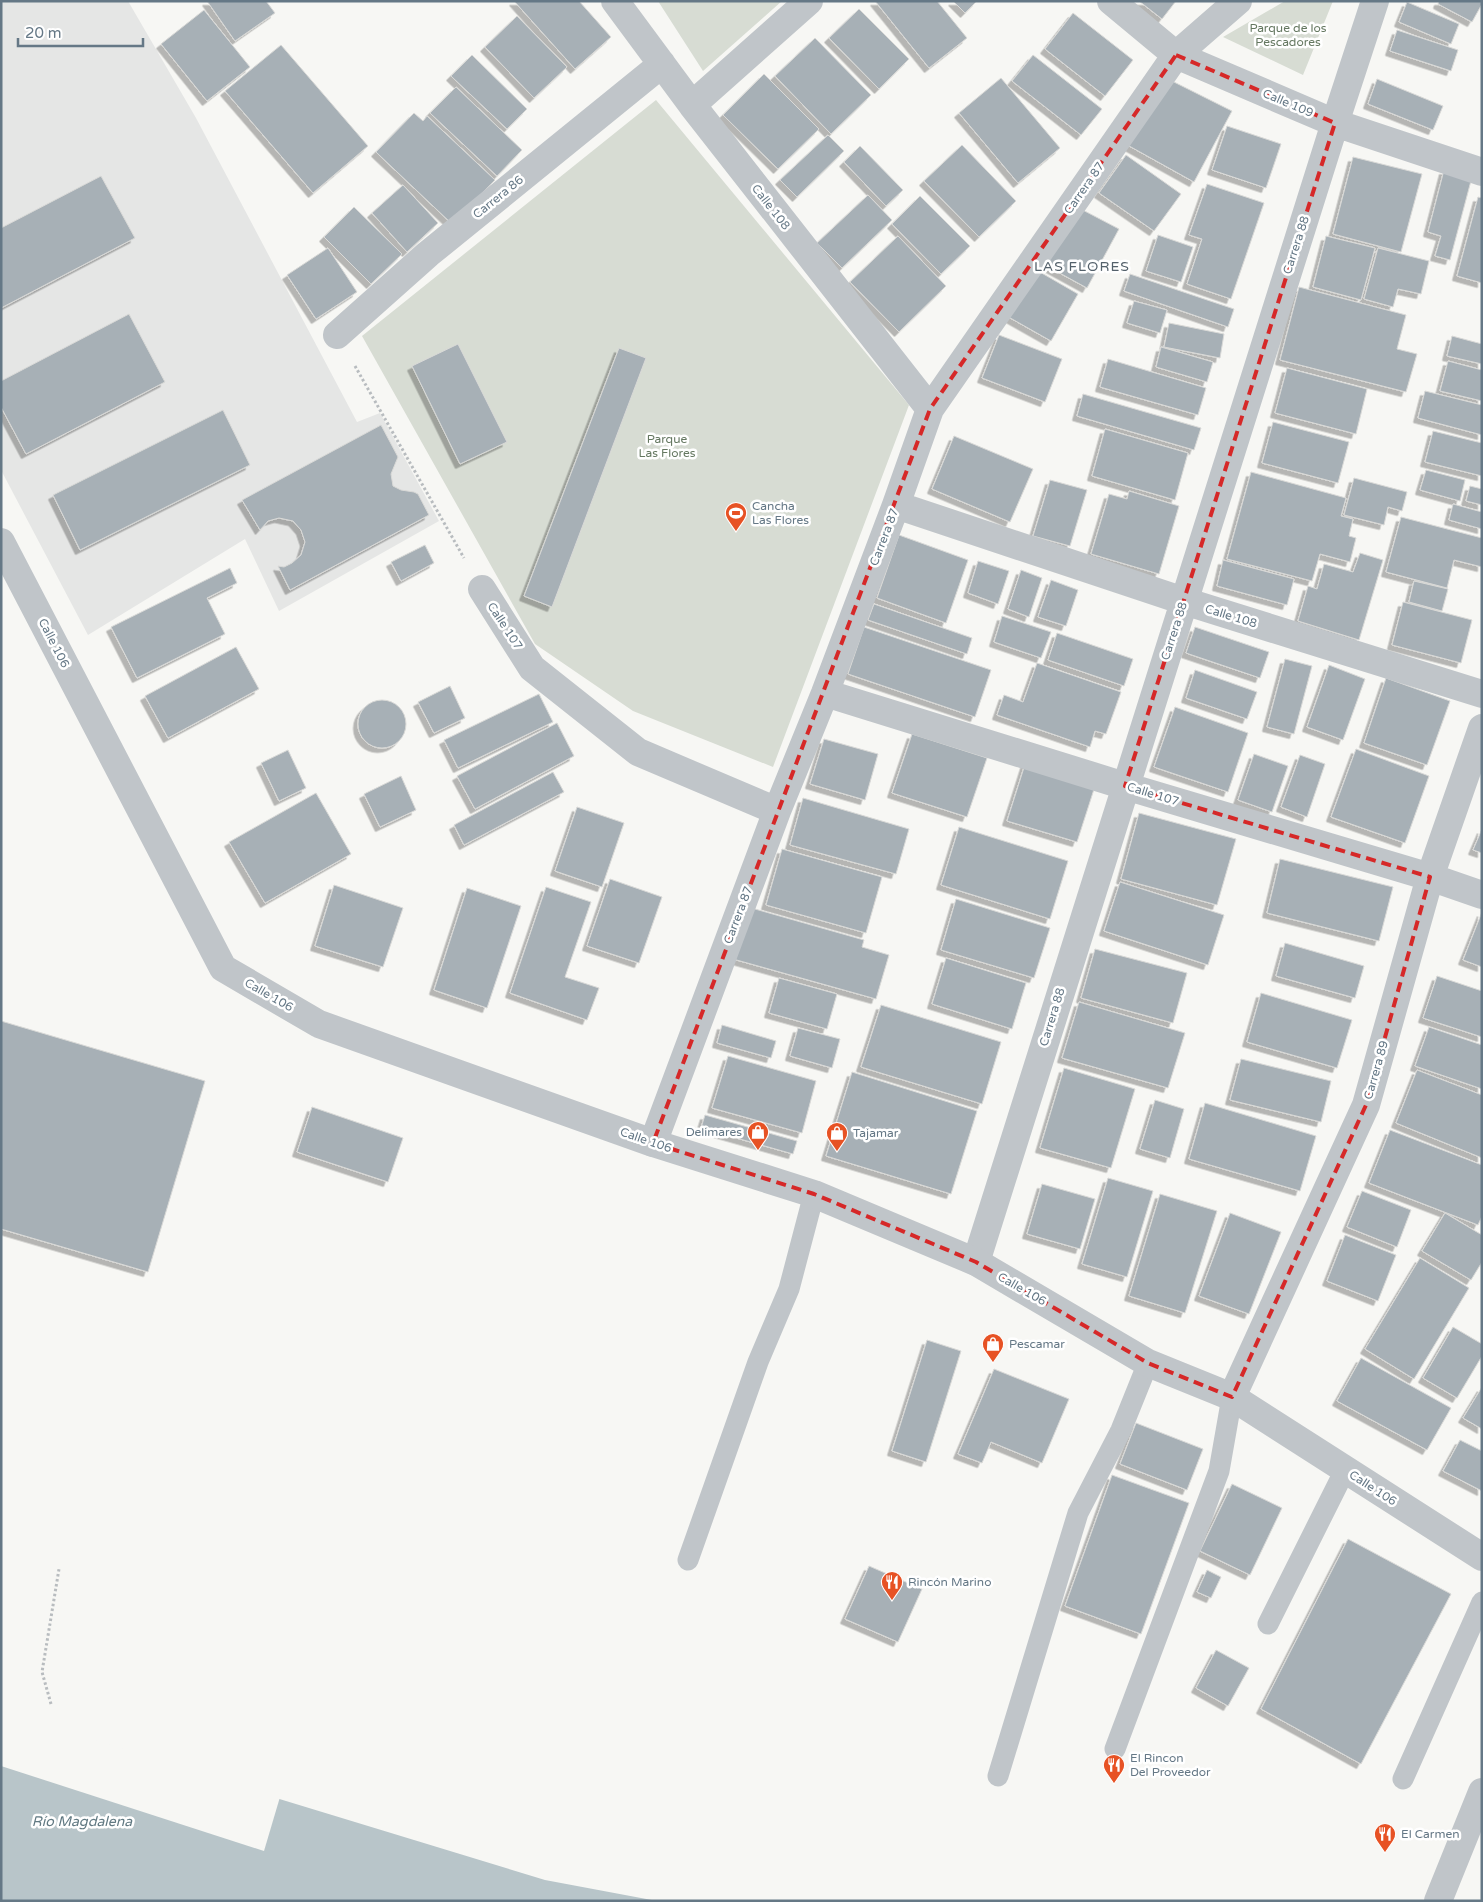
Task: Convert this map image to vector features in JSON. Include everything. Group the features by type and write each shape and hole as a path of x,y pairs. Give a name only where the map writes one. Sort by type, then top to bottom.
{"street":[{"name":"Calle 108","path":"615,1 692,105 930,410"},
{"path":"692,105 809,1"},
{"name":"Calle 109","path":"1111,1 1176,55 1335,123 1482,172"},
{"name":"Carrera 87","path":"653,1143 777,811 825,693 930,410 1176,55 1238,1"},
{"name":"Carrera 88","path":"976,1262 1125,786 1375,1"},
{"name":"Carrera 86","path":"337,335 428,254 662,64"},
{"name":"Calle 108","path":"896,505 1184,601 1482,694"},
{"name":"Calle 106","path":"1,542 223,968 319,1024 653,1143 814,1194 976,1262 1148,1362 1232,1397 1482,1557"},
{"name":"Calle 107","path":"482,589 532,668 638,752 777,811"},
{"name":"Calle 107","path":"825,693 1125,786 1430,877 1482,895"},
{"name":"Carrera 89","path":"1232,1397 1366,1105 1430,877 1482,728"},
{"path":"1438,1901 1482,1792"}],"lane":[{"path":"688,1560 758,1362 789,1289 814,1194"},
{"path":"998,1776 1078,1513 1121,1430 1148,1362"},
{"path":"1115,1749 1219,1471 1232,1397"},
{"path":"1268,1624 1345,1470"},
{"path":"1403,1779 1482,1602"}],"path":[{"name":"Calle 107","path":"337,335 482,589"},
{"path":"51,1704 42,1672 59,1569"}],"highlighted area":[{"path":"1176,55 1335,123 1125,786 1430,877 1366,1105 1232,1397 1148,1363 976,1262 814,1194 653,1143 930,409"}],"shaded area":[{"path":"1,1 128,1 196,118 357,422 380,413 439,521 279,611 245,539 88,635 1,470"}],"green space":[{"path":"658,1 782,1 703,71"},
{"name":"Parque de los Pescadores","path":"1285,1 1333,1 1303,75 1223,37"},
{"name":"Parque Las Flores","path":"656,100 909,405 773,767 633,711 535,644 362,336"}],"water":[{"name":"Río Magdalena","path":"1,1714 545,1880 657,1901 1,1901"}],"pier":[{"path":"1,1711 280,1797 264,1851 1,1766"}],"building":[{"path":"207,1 266,1 275,13 235,41"},
{"path":"514,1 579,1 611,37 575,69"},
{"path":"875,1 937,1 967,38 929,68"},
{"path":"953,1 977,1 965,13"},
{"path":"1139,1 1176,1 1162,19"},
{"path":"1439,1 1482,1 1482,4 1472,22 1438,4"},
{"path":"1407,2 1459,24 1451,44 1399,22"},
{"path":"859,9 909,59 879,89 829,38"},
{"path":"204,10 250,67 207,101 161,44"},
{"path":"1073,13 1133,60 1105,96 1045,49"},
{"path":"517,16 567,67 534,98 485,47"},
{"path":"1397,30 1458,50 1451,71 1390,51"},
{"path":"815,38 871,95 831,134 775,76"},
{"path":"281,45 368,146 313,193 225,91"},
{"path":"472,55 527,109 507,129 451,76"},
{"path":"1033,55 1102,109 1081,135 1012,81"},
{"path":"764,74 819,129 778,169 723,115"},
{"path":"1001,78 1060,148 1018,183 959,113"},
{"path":"1377,79 1443,106 1433,130 1368,104"},
{"path":"1170,80 1232,111 1194,182 1122,142"},
{"path":"456,87 522,150 497,176 430,113"},
{"path":"414,113 423,121 427,116 495,180 452,224 376,152"},
{"path":"1227,126 1281,144 1266,188 1212,170"},
{"path":"828,135 844,151 797,197 780,180"},
{"path":"962,145 1016,201 979,237 924,181"},
{"path":"860,146 903,190 886,206 844,162"},
{"path":"1126,155 1181,194 1154,231 1099,193"},
{"path":"1353,157 1422,174 1401,252 1333,234"},
{"path":"1444,170 1472,177 1450,260 1435,256 1441,236 1428,232"},
{"path":"101,176 135,238 1,308 1,228"},
{"path":"1207,184 1264,203 1231,299 1187,284 1202,239 1189,235"},
{"path":"403,185 438,223 407,252 372,213"},
{"path":"868,195 892,220 842,268 817,243"},
{"path":"920,196 970,246 941,274 892,224"},
{"path":"1478,197 1482,198 1482,283 1457,276"},
{"path":"354,207 402,254 371,284 324,237"},
{"path":"1077,207 1119,229 1087,288 1045,265"},
{"path":"1158,235 1193,247 1181,282 1146,271"},
{"path":"898,236 946,286 899,332 850,282"},
{"path":"1326,236 1375,248 1361,300 1313,287"},
{"path":"328,248 357,292 316,319 287,275"},
{"path":"1378,248 1429,261 1421,294 1398,289 1393,307 1364,299"},
{"path":"1033,268 1078,294 1051,341 1005,315"},
{"path":"1130,274 1234,309 1228,327 1124,291"},
{"path":"1299,287 1406,315 1397,349 1417,354 1406,392 1280,360"},
{"path":"1134,301 1167,310 1160,333 1127,323"},
{"path":"129,314 165,382 26,454 1,407 1,381"},
{"path":"1169,323 1224,334 1220,358 1164,347"},
{"path":"999,335 1062,359 1045,402 982,378"},
{"path":"1452,336 1482,344 1482,364 1447,356"},
{"path":"458,344 507,442 460,464 412,366"},
{"path":"1161,347 1213,362 1207,382 1156,367"},
{"path":"619,348 646,358 552,607 524,596"},
{"path":"1108,359 1206,388 1198,415 1100,387"},
{"path":"1448,361 1482,370 1482,401 1440,391"},
{"path":"1287,368 1367,389 1356,434 1275,413"},
{"path":"1425,391 1482,405 1482,435 1418,418"},
{"path":"1083,394 1201,428 1194,450 1077,416"},
{"path":"223,410 250,465 80,550 53,495"},
{"path":"1273,422 1349,442 1338,483 1262,463"},
{"path":"381,425 398,457 391,474 393,486 418,494 429,515 290,590 278,566 284,567 301,555 305,542 301,530 293,521 279,518 268,521 260,530 242,500"},
{"path":"1105,429 1188,453 1175,500 1092,476"},
{"path":"1433,431 1482,443 1482,476 1425,462"},
{"path":"954,436 1033,469 1010,522 932,489"},
{"path":"1426,470 1465,480 1460,501 1420,490"},
{"path":"1251,472 1346,498 1341,516 1353,519 1349,536 1356,538 1350,562 1320,554 1312,581 1227,559"},
{"path":"1354,478 1407,492 1402,511 1388,507 1384,525 1344,515"},
{"path":"1050,480 1087,490 1070,546 1033,536"},
{"path":"1470,486 1482,489 1482,505 1466,501"},
{"path":"1129,491 1179,506 1159,574 1091,554 1109,494 1127,499"},
{"path":"1453,504 1482,512 1482,529 1449,520"},
{"path":"1401,517 1482,538 1482,567 1454,560 1447,588 1386,572"},
{"path":"899,535 968,560 946,623 877,598"},
{"path":"425,545 434,563 401,581 391,562"},
{"path":"1360,553 1383,560 1359,640 1298,621 1308,586 1317,589 1324,564 1353,572"},
{"path":"1223,560 1294,579 1287,605 1217,586"},
{"path":"978,561 1009,571 998,604 968,593"},
{"path":"230,568 237,583 207,598 225,634 137,678 111,627"},
{"path":"1021,570 1042,578 1029,617 1008,609"},
{"path":"1051,580 1078,590 1066,626 1038,617"},
{"path":"1414,581 1448,589 1442,611 1409,602"},
{"path":"1403,602 1472,620 1461,663 1392,645"},
{"path":"874,604 972,638 967,654 868,620"},
{"path":"1002,616 1051,632 1041,658 994,642"},
{"path":"864,627 991,670 975,717 848,674"},
{"path":"1195,627 1269,652 1260,678 1186,653"},
{"path":"1057,633 1133,659 1124,686 1048,660"},
{"path":"236,647 259,689 168,738 145,696"},
{"path":"1285,659 1312,666 1294,734 1267,727"},
{"path":"1037,663 1121,692 1106,734 1095,731 1090,747 997,715 1004,695 1023,702"},
{"path":"1329,665 1365,679 1343,740 1307,727"},
{"path":"1195,670 1257,692 1247,719 1186,698"},
{"path":"1386,678 1450,701 1427,765 1364,743"},
{"path":"450,686 465,718 434,733 418,702"},
{"path":"539,694 553,722 458,768 444,740"},
{"path":"382,700 391,702 399,707 404,715 406,724 404,733 399,741 391,746 382,748 373,746 365,741 360,733 358,724 360,715 365,707 373,702"},
{"path":"1175,707 1248,733 1228,792 1154,767"},
{"path":"557,723 574,756 475,809 457,776"},
{"path":"912,734 987,758 967,817 892,793"},
{"path":"824,739 878,754 865,800 810,784"},
{"path":"1356,749 1429,776 1405,843 1331,817"},
{"path":"288,750 306,788 279,801 261,763"},
{"path":"1254,754 1288,766 1272,812 1238,800"},
{"path":"1300,755 1325,764 1307,817 1281,807"},
{"path":"1027,758 1097,780 1077,842 1007,821"},
{"path":"553,772 564,792 464,845 454,825"},
{"path":"401,776 416,810 380,827 364,794"},
{"path":"316,793 351,854 265,903 229,842"},
{"path":"803,798 909,829 896,874 790,845"},
{"path":"577,807 624,823 602,887 555,871"},
{"path":"1139,813 1236,839 1217,905 1121,879"},
{"path":"959,827 1068,861 1050,919 941,885"},
{"path":"1482,829 1482,853 1473,850"},
{"path":"782,849 882,877 866,933 766,905"},
{"path":"1280,859 1393,887 1379,941 1267,913"},
{"path":"610,879 662,897 639,963 587,946"},
{"path":"1120,882 1224,915 1208,965 1104,931"},
{"path":"334,885 403,908 383,967 315,946"},
{"path":"546,887 591,902 565,977 599,988 587,1020 510,993"},
{"path":"467,888 521,906 487,1008 434,990"},
{"path":"956,899 1050,928 1034,978 941,950"},
{"path":"748,907 864,940 862,947 889,955 876,999 733,959"},
{"path":"1482,912 1482,967 1463,960"},
{"path":"1285,943 1364,966 1355,998 1276,976"},
{"path":"1095,949 1187,973 1173,1023 1081,998"},
{"path":"946,958 1026,983 1012,1029 932,1004"},
{"path":"1437,976 1482,991 1482,1037 1423,1018"},
{"path":"779,978 837,994 827,1029 769,1013"},
{"path":"1261,993 1352,1020 1337,1068 1247,1042"},
{"path":"1079,1002 1185,1033 1168,1088 1062,1058"},
{"path":"881,1005 1001,1042 982,1104 861,1067"},
{"path":"1,1021 205,1081 148,1272 1,1229"},
{"path":"722,1025 776,1041 771,1058 717,1043"},
{"path":"1429,1027 1482,1045 1482,1089 1415,1066"},
{"path":"798,1028 840,1039 832,1068 790,1056"},
{"path":"728,1056 816,1081 802,1133 712,1108"},
{"path":"1241,1059 1331,1081 1321,1122 1230,1100"},
{"path":"1064,1068 1135,1089 1111,1168 1040,1148"},
{"path":"1417,1070 1482,1095 1482,1158 1396,1123"},
{"path":"852,1072 977,1111 951,1194 826,1156"},
{"path":"1155,1100 1184,1109 1170,1158 1140,1149"},
{"path":"1205,1103 1316,1136 1300,1191 1189,1159"},
{"path":"312,1107 403,1138 388,1182 297,1152"},
{"path":"705,1115 797,1141 793,1154 701,1128"},
{"path":"1390,1130 1482,1165 1482,1216 1478,1225 1369,1183"},
{"path":"1108,1178 1153,1191 1127,1277 1082,1264"},
{"path":"1042,1184 1095,1199 1080,1249 1027,1234"},
{"path":"1362,1191 1411,1210 1397,1247 1347,1227"},
{"path":"1160,1194 1217,1211 1185,1313 1129,1296"},
{"path":"1230,1213 1281,1232 1249,1314 1199,1296"},
{"path":"1445,1213 1482,1235 1482,1262 1471,1280 1422,1251"},
{"path":"1345,1235 1396,1255 1378,1301 1327,1281"},
{"path":"1420,1258 1469,1288 1414,1379 1365,1349"},
{"path":"1453,1327 1482,1344 1482,1356 1457,1398 1423,1378"},
{"path":"927,1340 961,1351 926,1462 892,1451"},
{"path":"1361,1358 1451,1408 1427,1450 1337,1401"},
{"path":"994,1369 1069,1399 1042,1463 991,1442 982,1463 958,1454"},
{"path":"1482,1387 1482,1429 1463,1418"},
{"path":"1136,1423 1203,1449 1187,1490 1120,1464"},
{"path":"1460,1440 1482,1451 1482,1491 1443,1471"},
{"path":"1112,1475 1189,1503 1141,1634 1065,1606"},
{"path":"1232,1484 1282,1508 1250,1575 1200,1551"},
{"path":"1348,1539 1451,1594 1361,1764 1261,1709"},
{"path":"869,1566 922,1589 898,1642 845,1619"},
{"path":"1207,1570 1221,1577 1211,1598 1197,1592"},
{"path":"1216,1650 1249,1668 1228,1706 1196,1688"}],"place":[{"name":"Cancha Las Flores","path":"736,532"},
{"name":"Delimares","path":"758,1151"},
{"name":"Tajamar","path":"837,1152"},
{"name":"Pescamar","path":"993,1363"},
{"name":"Rincón Marino","path":"892,1601"},
{"name":"El Rincon Del Proveedor","path":"1114,1784"},
{"name":"El Carmen","path":"1385,1853"}],"district":[{"name":"LAS FLORES","path":"1082,266"}]}
